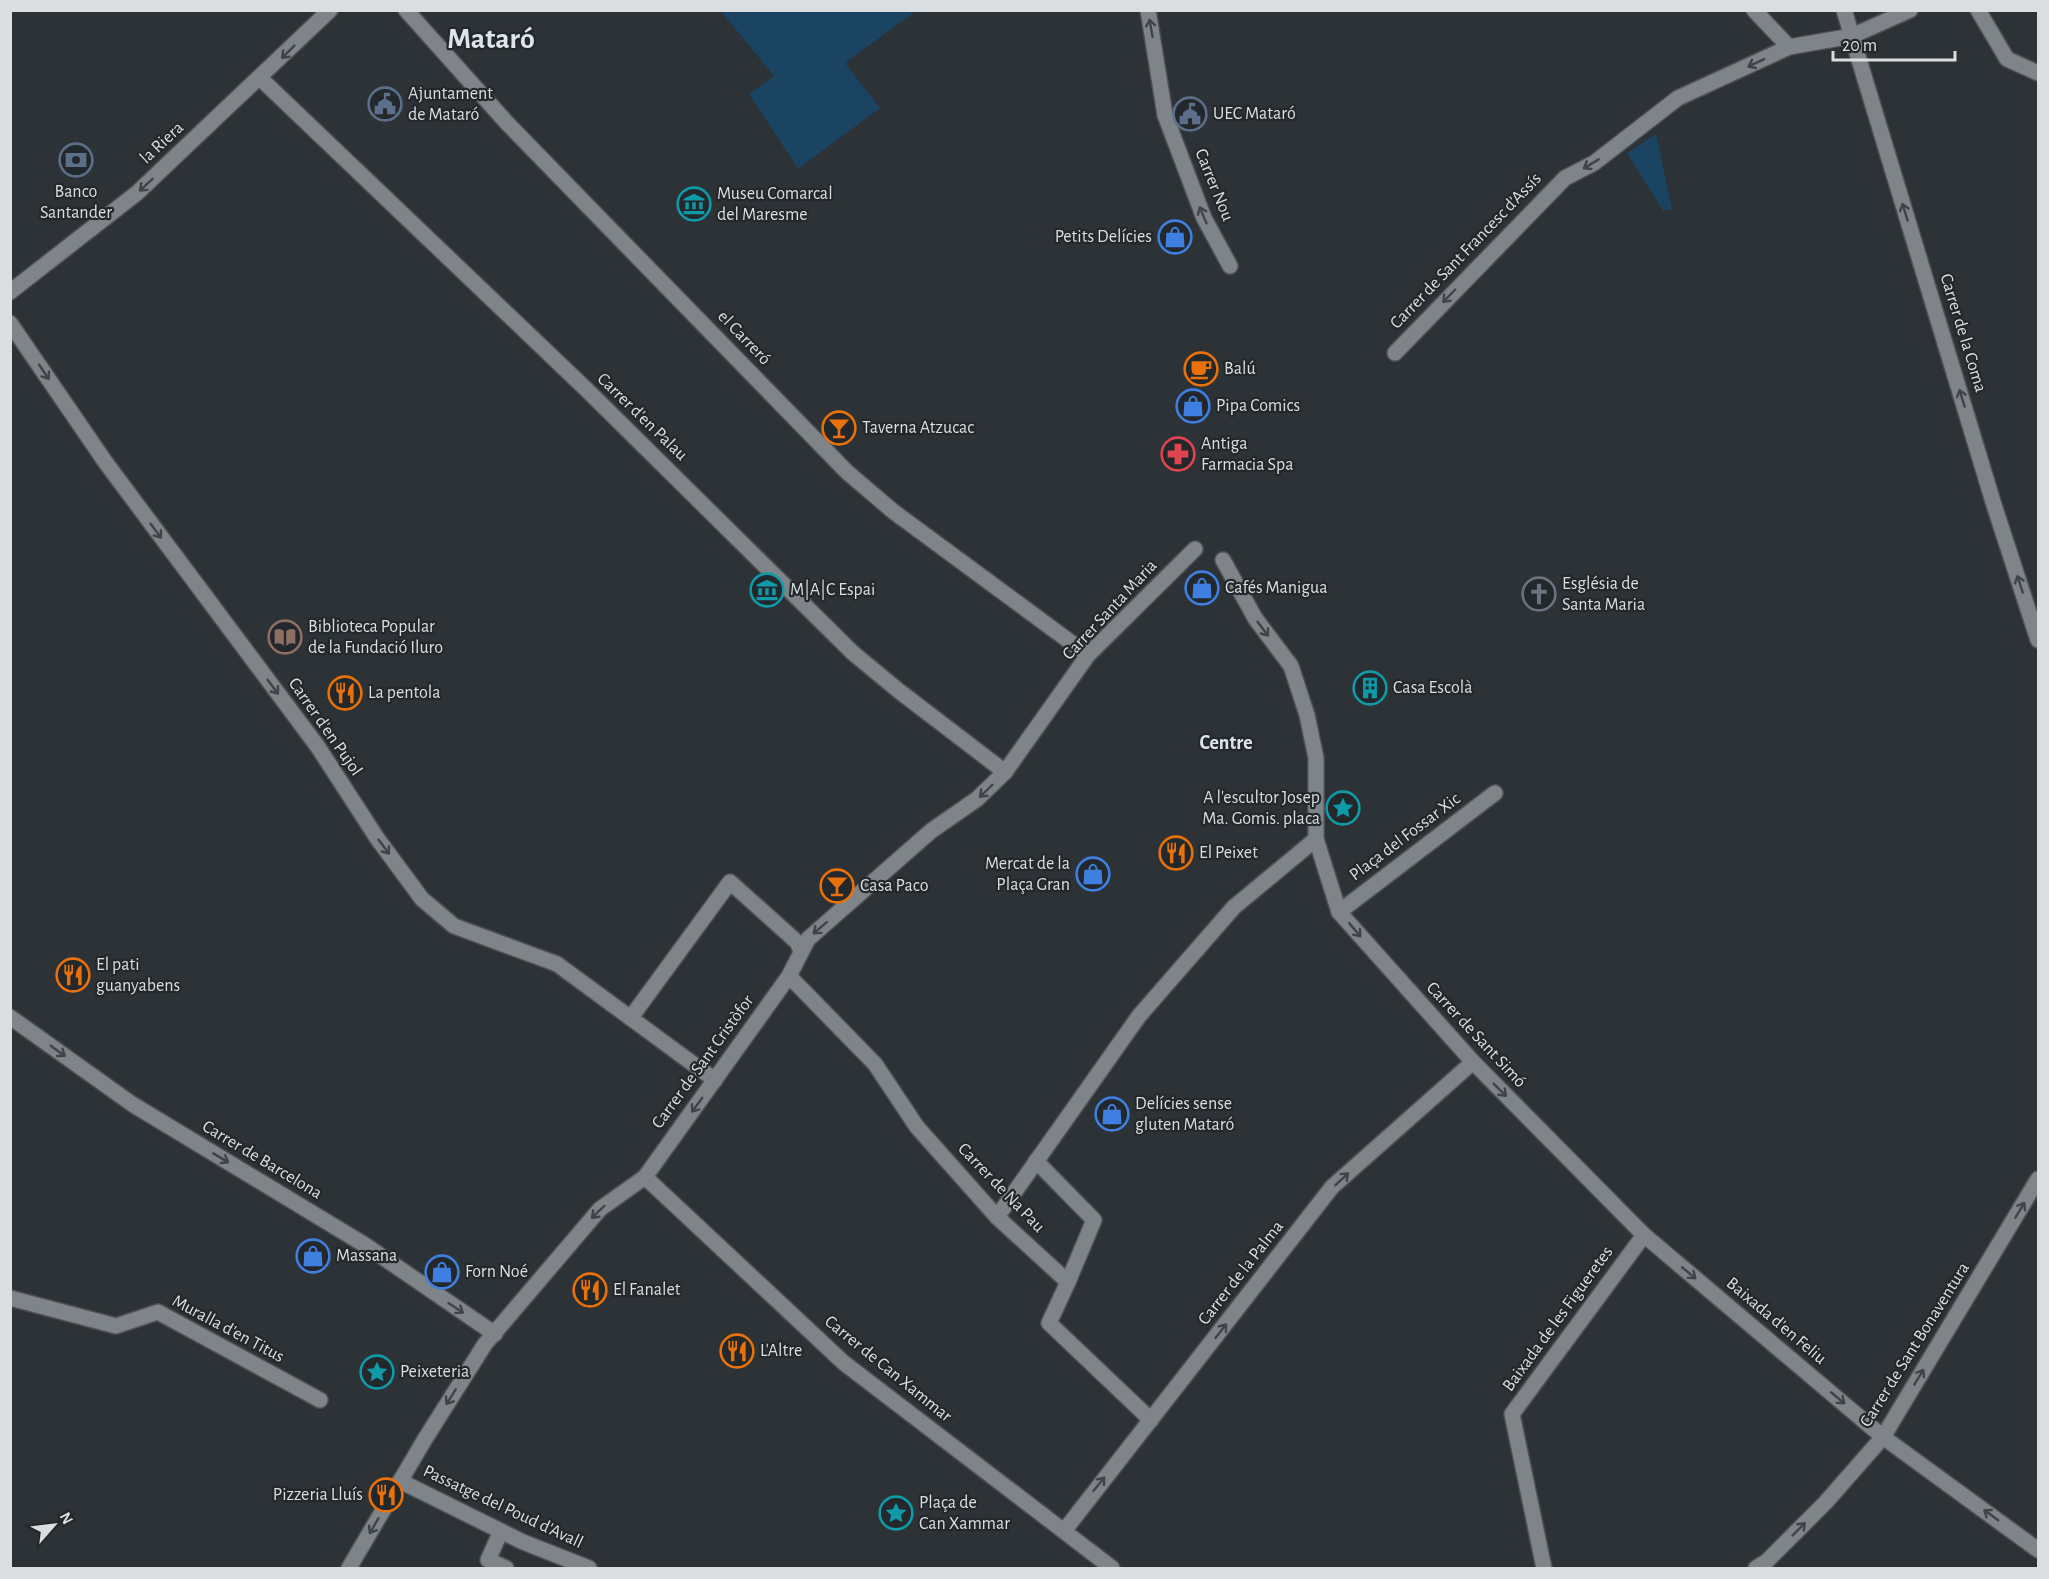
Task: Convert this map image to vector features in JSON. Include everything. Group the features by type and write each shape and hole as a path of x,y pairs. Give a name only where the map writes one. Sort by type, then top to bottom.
{"street":[{"name":"la Riera","path":"10,292 137,193 261,79 330,10"},
{"name":"el Carreró","path":"406,10 507,123 847,472 894,512 1088,655"},
{"name":"Carrer Nou","path":"1148,10 1165,115 1203,218 1230,267"},
{"path":"1754,10 1789,47"},
{"name":"Carrer de la Coma","path":"1844,10 1994,505 2038,640"},
{"name":"Carrer de Sant Francesc d'Assís","path":"1395,353 1565,178 1594,163 1678,98 1789,47 1852,36 1910,10"},
{"path":"1978,10 2007,59 2038,74"},
{"name":"Carrer d'en Palau","path":"261,79 580,383 853,653 899,692 1005,772"},
{"name":"Carrer d'en Pujol","path":"10,323 106,463 318,747 377,838 422,899 454,926 557,964 632,1016 715,1080"},
{"name":"Carrer Santa Maria","path":"1036,730 1088,655 1195,549"},
{"name":"Carrer de Sant Simó","path":"1223,560 1255,618 1291,666 1307,715 1316,758 1316,839 1339,912 1473,1062 1644,1235"},
{"name":"Carrer de Sant Cristòfor","path":"349,1569 425,1439 485,1344 495,1334 498,1326 600,1209 645,1177 789,976 808,939 931,831 977,799 1005,772 1036,730"},
{"name":"Plaça del Fossar Xic","path":"1339,912 1496,793"},
{"path":"997,1217 1139,1016 1233,907 1316,839"},
{"path":"632,1016 730,882 796,942 801,951"},
{"name":"Carrer de Na Pau","path":"789,976 875,1064 917,1127 997,1217 1068,1282"},
{"name":"Carrer de Barcelona","path":"10,1017 132,1104 365,1245 495,1334"},
{"name":"Carrer de la Palma","path":"1064,1531 1332,1187 1473,1062"},
{"path":"1036,1161 1094,1220 1049,1323 1151,1420"},
{"name":"Carrer de Can Xammar","path":"645,1177 844,1363 1112,1569"},
{"name":"Carrer de Sant Bonaventura","path":"1756,1569 1766,1562 1826,1502 1883,1437 2038,1179"},
{"name":"Baixada d'en Feliu","path":"1644,1235 1883,1437 2038,1550"},
{"name":"Baixada de les Figueretes","path":"1544,1569 1512,1414 1644,1235"},
{"name":"Muralla d'en Titus","path":"10,1298 116,1326 158,1312 320,1400"},
{"name":"Passatge del Poud d'Avall","path":"400,1481 501,1531 589,1569"},
{"path":"501,1531 488,1560 506,1569"}],"shaded area":[{"path":"721,11 916,11 845,63 880,108 798,169 749,94 774,76"},
{"path":"1656,134 1672,209 1663,211 1627,153"}],"place":[{"name":"Ajuntament de Mataró","path":"385,104"},
{"name":"UEC Mataró","path":"1190,114"},
{"name":"Banco Santander","path":"76,160"},
{"name":"Museu Comarcal del Maresme","path":"694,204"},
{"name":"Petits Delícies","path":"1175,237"},
{"name":"Balú","path":"1201,369"},
{"name":"Pipa Comics","path":"1193,406"},
{"name":"Taverna Atzucac","path":"839,428"},
{"name":"Antiga Farmacia Spa","path":"1178,454"},
{"name":"Cafés Manigua","path":"1202,588"},
{"name":"M|A|C Espai","path":"767,590"},
{"name":"Església de Santa Maria","path":"1539,594"},
{"name":"Biblioteca Popular de la Fundació Iluro","path":"285,637"},
{"name":"Casa Escolà","path":"1370,688"},
{"name":"La pentola","path":"345,693"},
{"name":"A l'escultor Josep Ma. Gomis. placa","path":"1343,808"},
{"name":"El Peixet","path":"1176,853"},
{"name":"Mercat de la Plaça Gran","path":"1093,874"},
{"name":"Casa Paco","path":"837,886"},
{"name":"El pati guanyabens","path":"73,975"},
{"name":"Delícies sense gluten Mataró","path":"1112,1114"},
{"name":"Massana","path":"313,1256"},
{"name":"Forn Noé","path":"442,1272"},
{"name":"El Fanalet","path":"590,1290"},
{"name":"L'Altre","path":"737,1351"},
{"name":"Peixeteria","path":"377,1372"},
{"name":"Pizzeria Lluís","path":"386,1495"},
{"name":"Plaça de Can Xammar","path":"896,1513"}],"district":[{"name":"Mataró","path":"491,39"},
{"name":"Centre","path":"1226,743"}]}
